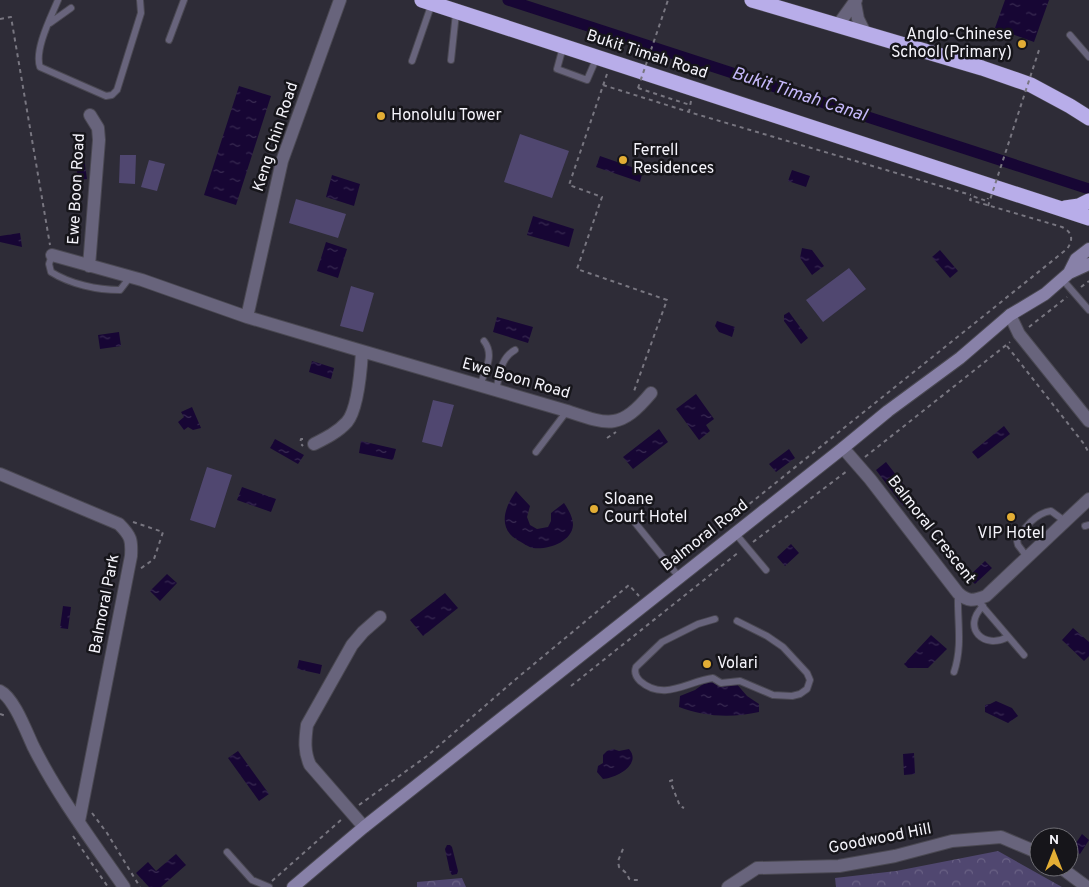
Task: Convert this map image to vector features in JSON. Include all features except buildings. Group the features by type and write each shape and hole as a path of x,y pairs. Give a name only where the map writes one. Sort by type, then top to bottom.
{"highway":[{"path":"752,0 1032,85 1089,118"},
{"name":"Bukit Timah Road","path":"427,2 1060,208 1088,207"}],"street":[{"name":"Keng Chin Road","path":"247,317 282,161 340,0"},
{"path":"838,25 856,2"},
{"path":"856,2 858,19 865,33"},
{"name":"Ewe Boon Road","path":"89,266 99,140 98,128 90,115"},
{"name":"Balmoral Road","path":"296,885 364,827 676,574 735,533 888,411 960,358 1010,315 1045,294 1065,276 1076,259 1089,249"},
{"name":"Ewe Boon Road","path":"52,255 130,277 247,317 600,422 618,421 632,412 651,393"},
{"name":"Balmoral Road","path":"1065,276 1089,264"},
{"path":"1010,315 1020,334 1089,421"},
{"path":"314,444 336,433 349,420 360,380 362,352"},
{"name":"Balmoral Crescent","path":"843,448 958,594 965,599 980,603 1089,499"},
{"name":"Balmoral Park","path":"0,474 119,524 129,533 132,543 79,821"},
{"path":"364,827 310,765 306,755 307,725 352,645 380,617"},
{"path":"0,691 5,694 13,706 45,769 124,887"},
{"name":"Goodwood Hill","path":"728,887 757,868 839,866 895,856 952,841 1001,837 1029,849"},
{"path":"1074,877 1087,887"}],"lane":[{"path":"58,0 39,51 38,62 40,67 106,96 115,93 119,82 140,13 140,0"},
{"path":"169,40 184,0"},
{"path":"412,61 427,2"},
{"path":"49,24 71,8"},
{"path":"451,60 456,11"},
{"path":"1070,36 1089,57"},
{"path":"563,46 557,69 586,80 604,60"},
{"path":"52,255 49,264 51,272 63,279 106,290 120,290 130,277"},
{"path":"1065,276 1073,292 1089,310"},
{"path":"480,386 490,358 488,346 484,341"},
{"path":"496,390 504,359 515,350"},
{"path":"536,452 568,411"},
{"path":"1027,557 1017,541 1026,526 1051,511 1066,522"},
{"path":"632,519 676,574"},
{"path":"735,533 766,570"},
{"path":"954,672 960,645 958,594"},
{"path":"980,603 1024,655"},
{"path":"980,603 974,619 974,627 977,633 983,639 992,642 999,642 1008,637"},
{"path":"715,619 698,624 662,642 636,667 637,678 649,687 665,691 675,690 713,678 721,683 740,681 773,695 792,696 800,694 807,689 810,680 807,673 783,647 767,636 737,621"},
{"path":"227,852 253,883 268,886"}],"path":[{"path":"668,0 638,88 690,105 689,112"},
{"path":"0,19 11,17 52,255"},
{"path":"988,206 1040,47"},
{"path":"604,60 603,85 569,185 602,197 577,269 667,300 634,394"},
{"path":"603,85 987,201"},
{"path":"676,574 688,553 1067,249 1071,243 1071,235 1068,230 1062,227 970,200 972,196"},
{"path":"571,686 747,546 856,464 1089,281"},
{"path":"1006,346 1084,444 1089,453"},
{"path":"268,886 350,812 427,756 629,585 640,597"},
{"path":"673,780 670,781 680,806 684,808"},
{"path":"83,800 140,887"},
{"path":"623,849 618,861 619,867 625,871 627,878 630,880 639,880"}],"green space":[{"path":"520,134 569,151 552,198 504,182"},
{"path":"120,155 136,155 135,184 119,183"},
{"path":"149,160 165,164 157,191 141,187"},
{"path":"296,199 346,214 338,238 289,223"},
{"path":"849,268 866,289 823,322 806,300"},
{"path":"351,286 374,293 363,332 340,326"},
{"path":"433,400 454,405 442,447 422,442"},
{"path":"207,467 232,475 215,528 190,520"},
{"path":"998,851 1029,868 1029,877 1044,877 1062,887 836,887 835,878 896,871"},
{"path":"462,878 466,887 417,887 417,882"}],"water":[{"path":"1005,0 1049,0 1034,42 995,28"},
{"path":"239,86 271,96 236,205 204,195"},
{"path":"83,151 87,179 78,180 75,152"},
{"path":"600,156 643,171 640,182 596,167"},
{"path":"792,170 810,176 806,187 788,181"},
{"path":"332,175 360,184 354,206 326,197"},
{"path":"533,216 574,229 569,247 527,235"},
{"path":"20,233 22,247 0,242 0,236"},
{"path":"326,242 347,249 338,278 317,271"},
{"path":"802,248 812,250 824,266 812,275 800,258"},
{"path":"940,250 958,271 950,278 932,257"},
{"path":"789,312 808,338 801,344 784,321 784,315"},
{"path":"497,317 533,327 528,343 493,332"},
{"path":"717,321 735,327 732,337 719,332 715,326"},
{"path":"119,332 121,346 100,349 98,335"},
{"path":"312,361 334,368 331,379 309,372"},
{"path":"696,394 714,419 706,425 710,431 699,440 676,409"},
{"path":"192,407 201,428 193,430 188,427 184,430 178,422 184,417 181,412"},
{"path":"1004,426 1010,434 978,459 972,452"},
{"path":"659,429 668,442 633,469 623,457"},
{"path":"275,439 304,455 298,464 270,448"},
{"path":"361,441 396,449 393,460 359,453"},
{"path":"789,449 795,458 776,472 769,464"},
{"path":"886,462 914,498 903,506 876,470"},
{"path":"242,487 276,499 271,512 237,500"},
{"path":"516,491 530,506 527,517 530,525 537,529 548,527 551,521 551,513 564,503 573,522 572,531 558,544 545,548 529,547 512,536 505,524 505,518 508,504"},
{"path":"791,544 799,553 785,566 777,557"},
{"path":"985,561 992,568 975,584 968,577"},
{"path":"167,574 177,583 160,601 150,591"},
{"path":"445,593 458,608 423,636 410,620"},
{"path":"63,606 71,607 68,629 60,628"},
{"path":"1073,628 1089,642 1089,656 1084,661 1062,640"},
{"path":"931,635 947,649 928,668 908,668 904,664"},
{"path":"299,660 322,665 320,674 297,669"},
{"path":"709,680 719,684 735,682 747,696 759,704 759,712 719,716 698,713 679,707 680,696 695,690"},
{"path":"996,701 1012,708 1018,716 1008,723 985,712 985,705"},
{"path":"613,749 619,751 629,749 632,760 630,765 621,773 603,779 597,772 598,766 603,763 603,755"},
{"path":"238,751 269,794 259,801 228,758"},
{"path":"914,753 915,774 904,775 903,754"},
{"path":"1082,834 1089,840 1080,854 1079,853 1079,838"},
{"path":"447,845 452,847 458,871 457,874 452,875 450,872 445,849"},
{"path":"176,854 186,865 161,887 149,887 136,873 148,862 156,871"}],"waterway":[{"name":"Bukit Timah Canal","path":"508,0 1089,189"}],"place":[{"name":"Anglo-Chinese School (Primary)","path":"1022,44"},
{"name":"Honolulu Tower","path":"381,116"},
{"name":"Ferrell Residences","path":"623,160"},
{"name":"Sloane Court Hotel","path":"594,509"},
{"name":"VIP Hotel","path":"1011,517"},
{"name":"Volari","path":"707,664"}]}
